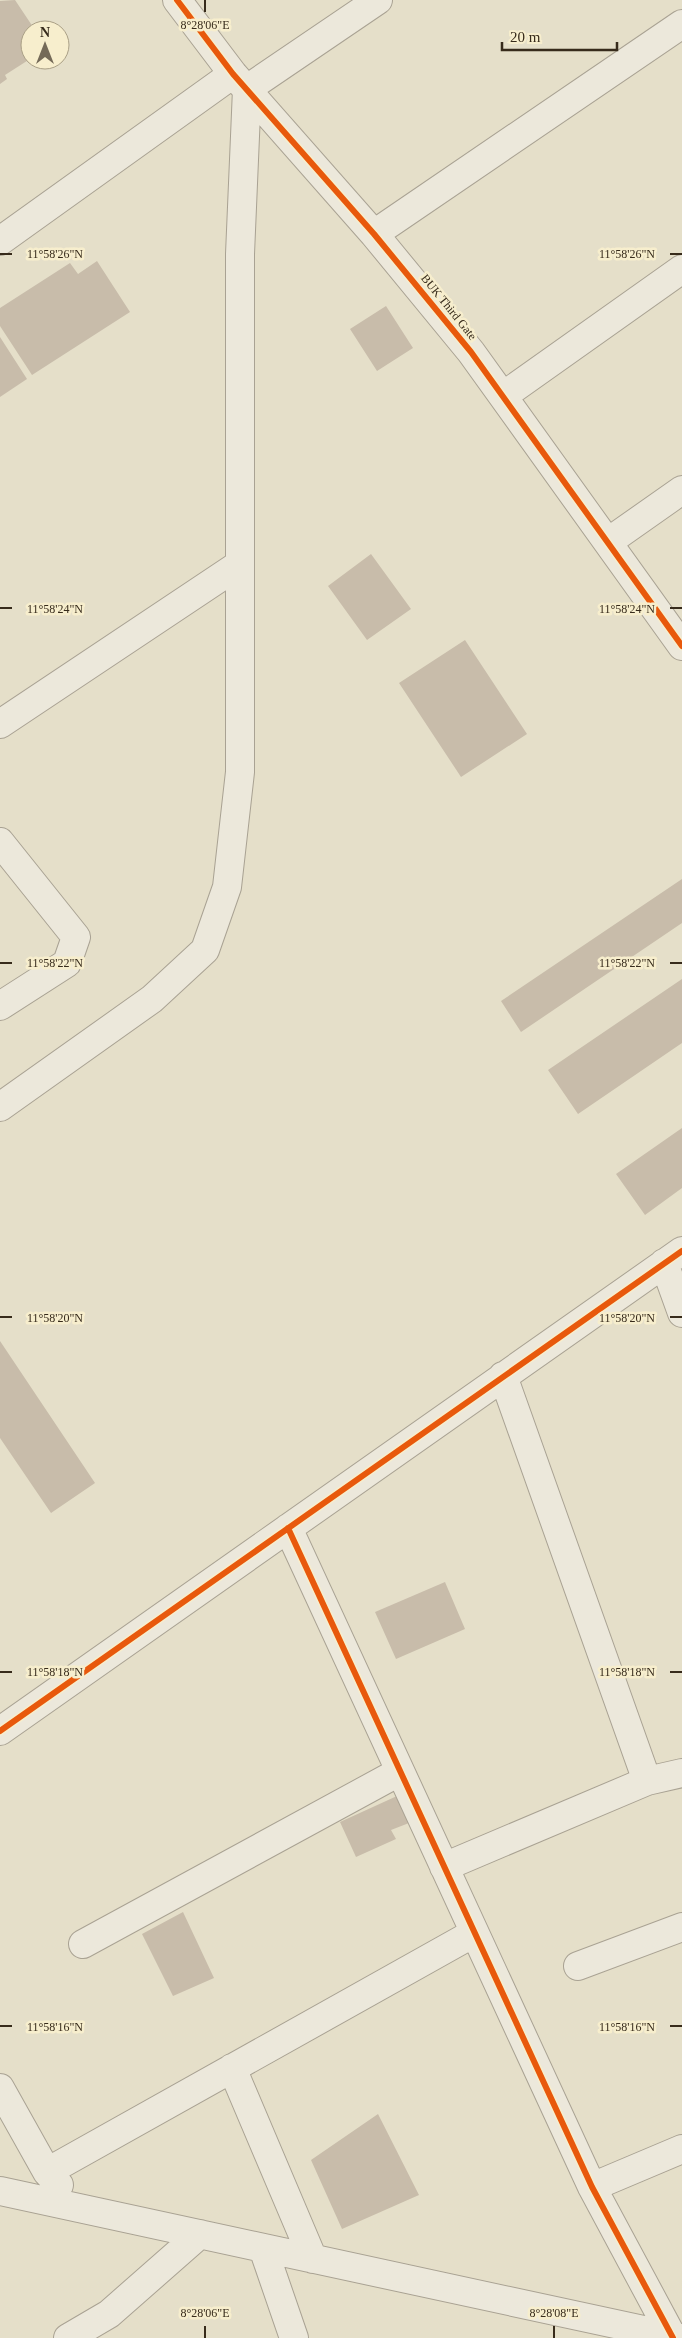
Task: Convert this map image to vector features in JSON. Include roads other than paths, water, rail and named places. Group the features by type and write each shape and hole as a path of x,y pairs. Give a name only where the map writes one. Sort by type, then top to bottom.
{"street":[{"name":"BUK Third Gate","path":"177,0 240,82 374,234 471,352 682,646"},
{"path":"0,240 240,82 378,0"},
{"path":"374,234 682,24"},
{"path":"0,1107 152,999 205,950 227,887 240,772 240,82"},
{"path":"503,396 682,269"},
{"path":"608,542 682,490"},
{"path":"0,724 240,564"},
{"path":"0,842 76,937 67,963 0,1006"},
{"path":"0,1731 673,1256 682,1313"},
{"path":"503,1376 647,1781"},
{"path":"288,1528 399,1772 592,2186 676,2338"},
{"path":"83,1944 399,1772"},
{"path":"444,1867 647,1781 682,1773"},
{"path":"578,1966 682,1927"},
{"path":"47,2172 474,1933"},
{"path":"232,2068 313,2259"},
{"path":"0,2088 47,2172 82,2209"},
{"path":"592,2186 682,2149"},
{"path":"0,2191 676,2338"},
{"path":"68,2338 109,2314 200,2234"},
{"path":"263,2248 294,2338"}]}
